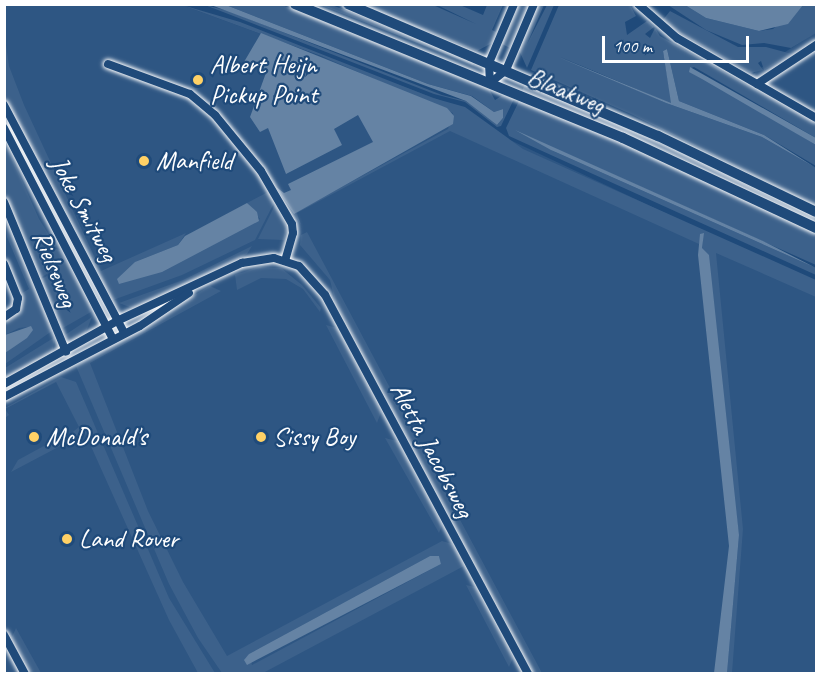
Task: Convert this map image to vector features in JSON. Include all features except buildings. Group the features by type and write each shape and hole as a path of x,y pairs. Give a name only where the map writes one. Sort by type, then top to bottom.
{"main road":[{"name":"Blaakweg","path":"295,4 702,172 816,228"},
{"name":"Blaakweg","path":"348,4 506,70 816,212"}],"street":[{"path":"490,83 489,63 514,4"},
{"path":"490,83 506,70 534,4"},
{"path":"638,4 667,31 816,118"},
{"path":"757,84 816,45"},
{"path":"4,384 66,352 119,320 251,260 285,261 292,224 261,171 215,115 190,94 108,64"},
{"name":"Joke Smitweg","path":"4,105 124,333"},
{"name":"Joke Smitweg","path":"4,128 113,339"},
{"name":"Rielseweg","path":"4,202 66,352"},
{"name":"Aletta Jacobsweg","path":"285,261 309,274 325,295 528,674"},
{"path":"4,264 18,298 16,309 4,317"},
{"path":"4,397 124,333 202,284"},
{"path":"4,635 25,674"}],"shaded area":[{"path":"4,5 182,5 453,105 491,131 816,284 816,673 5,673"},
{"path":"182,5 240,22 433,98 465,107 523,149 816,280 816,297 716,253 743,529 732,673 727,673 739,535 702,249 703,233 699,244 450,131 297,213 301,225 294,213 448,129 453,113 321,56"},
{"path":"205,5 229,11 442,95 466,101 497,125 503,118 503,109 494,112 472,96 428,84 226,5 282,5 489,89 495,100 503,95 514,99 501,126 497,127 465,102 434,94"},
{"path":"211,5 226,5 428,84 471,96 494,112 503,109 503,118 497,125 466,101"},
{"path":"321,5 332,5 474,62 473,65"},
{"path":"361,5 433,5 476,24 437,5 460,5 483,15 487,5 503,5 492,30 496,32 509,5 492,43 477,51"},
{"path":"519,5 530,5 512,49 502,44"},
{"path":"537,5 544,5 527,44 547,5 554,5 527,68 519,50"},
{"path":"559,5 630,5 636,16 625,22 627,35 647,21 654,27 645,34 650,38 655,28 660,36 816,124 816,138 694,67 689,69 816,145 816,166 764,135 679,101 667,49 663,51 672,104 558,56 666,103 762,137 816,168 816,206 633,115 531,70"},
{"path":"668,5 685,5 706,18 759,31 773,29 803,5 816,5 816,33 791,48 764,43 742,45 706,30"},
{"path":"685,5 803,5 788,24 759,31 706,18"},
{"path":"670,11 738,47 766,47 792,54 764,70 761,61 758,63 763,70 751,73 671,28 662,21"},
{"path":"4,31 9,66 24,105 101,271 186,233 178,245 135,262 260,219 247,203 268,192 274,203 255,240 182,275 113,300 5,98"},
{"path":"816,32 816,125 746,85 756,71"},
{"path":"261,33 447,108 454,116 453,124 294,214 276,187 284,193 291,190 288,184 373,142 358,115 334,129 342,145 286,174 268,128 260,132 250,117 267,70 244,62"},
{"path":"667,49 679,101 764,135 816,168 762,137 666,103 558,57 671,103 663,51"},
{"path":"690,67 816,138 816,145 689,72"},
{"path":"525,84 699,161 816,221 704,167 522,91"},
{"path":"519,101 620,142 816,233 816,265 594,166 551,150 816,268 816,275 509,136 506,128"},
{"path":"4,114 106,304 103,306 5,121"},
{"path":"515,130 763,241 816,268 551,150"},
{"path":"4,140 39,219 56,246 53,248 60,250 90,305 91,312 63,328 56,321 41,279 59,270 59,267 40,278 5,192"},
{"path":"247,203 257,212 259,221 162,272 119,284 117,279 135,262 178,245 185,236"},
{"path":"275,205 287,228 284,240 258,239"},
{"path":"4,211 52,331 5,364 5,353 31,332 28,327 19,328 5,335 5,323 20,312 22,293 29,289 7,237"},
{"path":"307,232 421,446 426,444 424,449 432,455 427,458 542,673 534,673 335,301 330,280 300,245 301,235"},
{"path":"704,233 702,248 709,255 739,535 727,673 714,673 729,546 698,255 700,234"},
{"path":"252,246 247,254 147,304 132,308 119,303 183,280"},
{"path":"259,267 281,268 302,285 321,308 320,312 303,289 286,279 261,278 237,290 235,275"},
{"path":"210,286 221,291 90,363 148,511 183,582 227,656 442,541 452,544 464,566 263,673 222,673 198,638 169,584 76,366","holes":["430,556 439,556 441,564 252,665 249,654"]},
{"path":"92,317 85,334 68,345 65,335"},
{"path":"326,325 337,328 381,412 377,423"},
{"path":"31,326 33,330 27,338 5,353 5,335"},
{"path":"55,337 52,354 5,380 5,368"},
{"path":"61,377 76,382 169,598 215,673 198,673 169,620 85,433 11,472 18,460 53,441 59,443 79,427 56,382 5,409"},
{"path":"385,438 397,441 442,525 439,533"},
{"path":"430,556 439,556 441,564 247,665 244,660 249,654"},
{"path":"466,585 475,587 513,658 509,667"},
{"path":"16,628 41,673 32,673 12,637"}],"place":[{"name":"Albert Heijn Pickup Point","path":"198,80"},
{"name":"Manfield","path":"144,161"},
{"name":"McDonald's","path":"34,437"},
{"name":"Sissy Boy","path":"261,437"},
{"name":"Land Rover","path":"67,539"}]}
